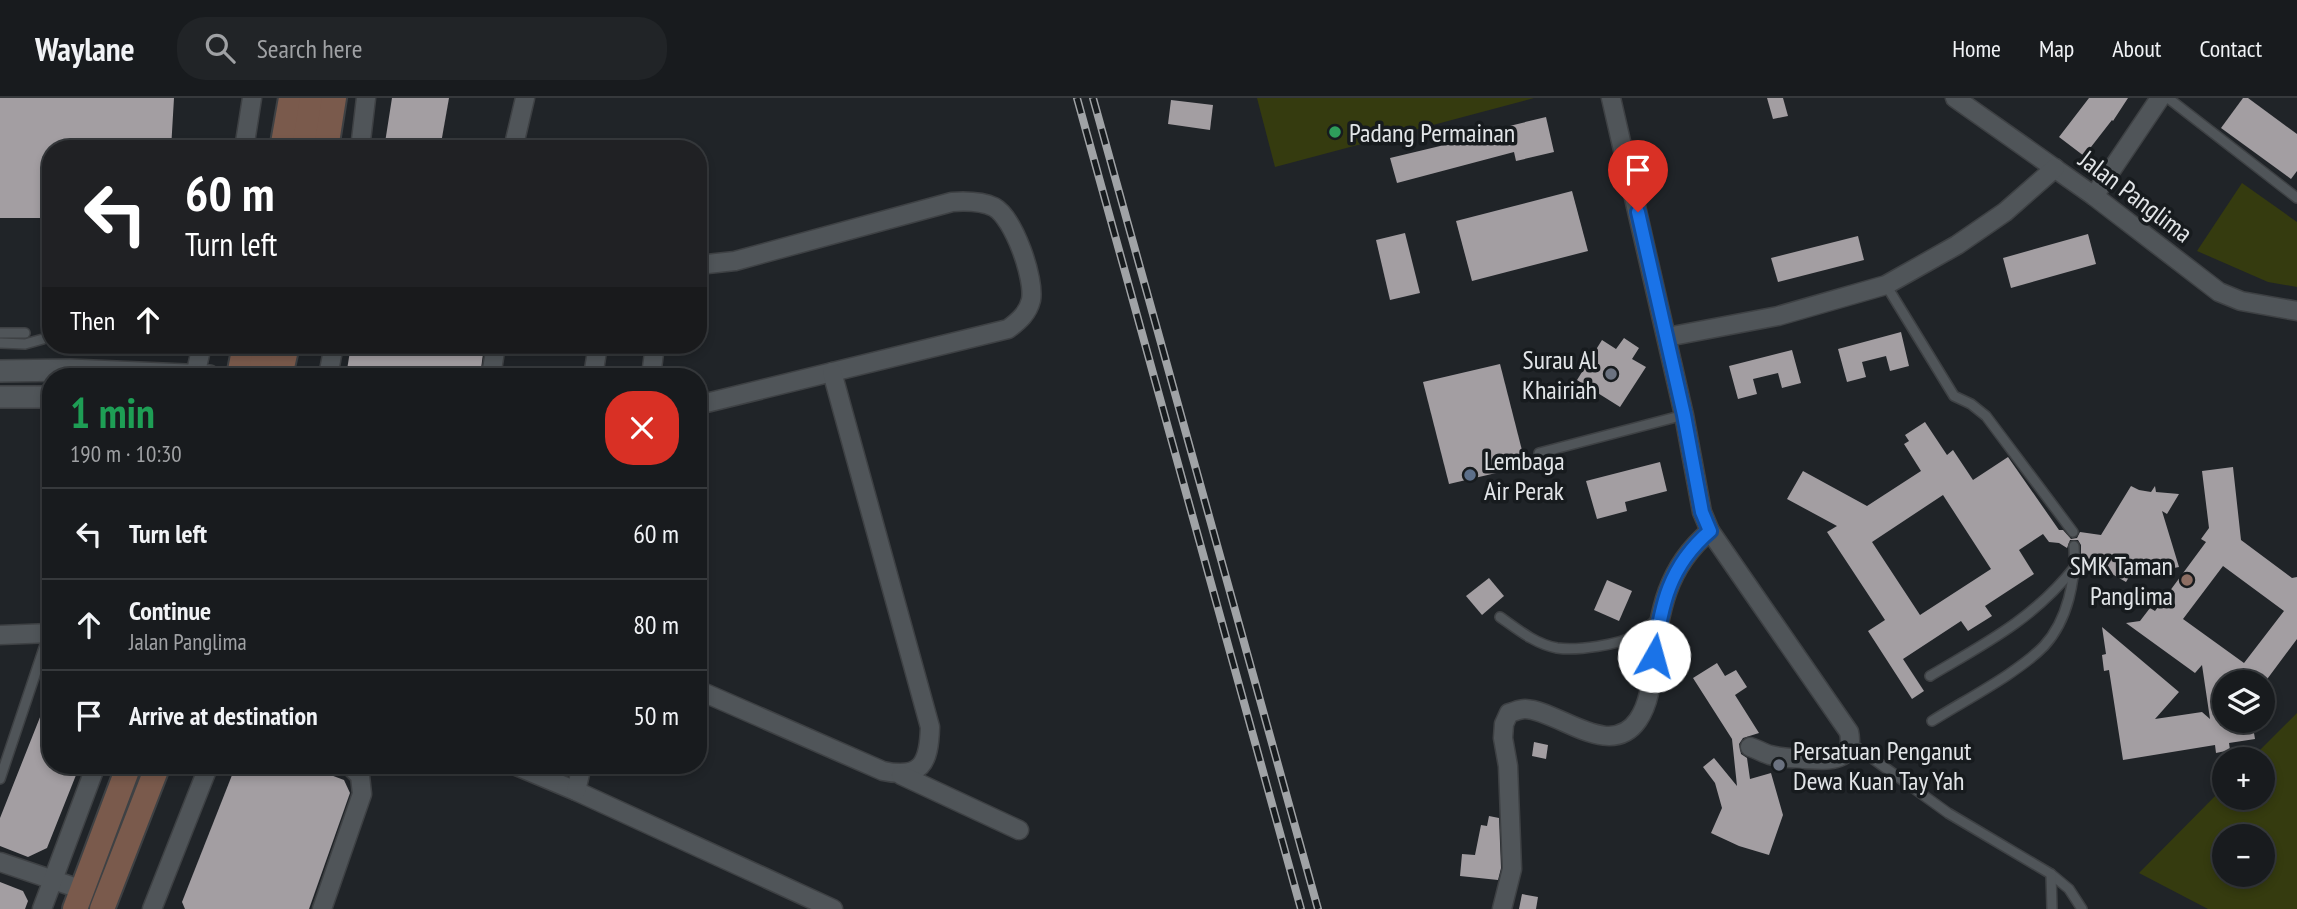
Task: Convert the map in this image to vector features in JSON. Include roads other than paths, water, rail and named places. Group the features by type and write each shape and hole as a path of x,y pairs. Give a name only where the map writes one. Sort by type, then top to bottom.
{"main road":[{"path":"284,140 291,98"},
{"path":"305,140 312,98"},
{"path":"327,140 334,98"},
{"path":"79,899 125,774"},
{"path":"102,909 155,774"}],"street":[{"path":"245,140 252,98"},
{"path":"361,140 366,98"},
{"path":"515,140 525,98"},
{"path":"1611,98 1667,337 1702,512 1710,531 1849,732 1851,743 1847,752 1839,758 1827,760 1786,758 1749,747"},
{"name":"Jalan Panglima","path":"1955,98 2094,195 2219,292 2241,301 2297,311"},
{"path":"2094,195 2160,98"},
{"path":"1667,337 1778,316 1886,285 1957,245 2005,212 2055,168"},
{"path":"707,264 735,261 783,249 952,202 972,201 995,208 1008,220 1031,278 1031,300 1022,318 1008,329 707,403"},
{"path":"0,371 42,370"},
{"path":"832,372 930,727 926,760 916,771 901,775"},
{"path":"0,397 42,397"},
{"path":"1502,909 1512,869 1508,766 1503,738 1504,724 1509,713 1521,709 1534,710 1584,731 1606,736 1623,733 1636,723 1645,709 1649,694 1659,617 1673,577 1683,559 1710,531"},
{"path":"0,635 42,632"},
{"path":"707,694 883,771 901,775 1019,830"},
{"path":"42,909 93,774"},
{"path":"152,909 205,774"},
{"path":"322,909 362,794 357,774"},
{"path":"535,774 833,909"},
{"path":"576,791 580,774"},
{"path":"0,862 53,879 79,899"}],"lane":[{"path":"2168,98 2297,198"},
{"path":"1886,285 1954,396 1971,404 1986,416 2073,532"},
{"path":"0,333 25,333"},
{"path":"0,343 25,344 42,339"},
{"path":"1539,453 1684,415"},
{"path":"1933,721 2023,663 2045,645 2057,627 2072,589 2074,545"},
{"path":"1930,676 2017,624 2058,588 2075,567"},
{"path":"1500,617 1528,637 1556,648 1578,648 1638,635 1659,617"},
{"path":"0,779 42,656"},
{"path":"1851,743 1948,813 2051,874 2069,889 2082,909"},
{"path":"2051,874 2052,909"}],"railway":[{"path":"1077,98 1301,909"},
{"path":"1093,98 1318,909"}],"place":[{"name":"Padang Permainan","path":"1335,132"},
{"name":"Surau Al Khairiah","path":"1611,374"},
{"name":"Lembaga Air Perak","path":"1470,475"},
{"name":"SMK Taman Panglima","path":"2187,580"},
{"name":"Persatuan Penganut Dewa Kuan Tay Yah","path":"1779,765"}]}
